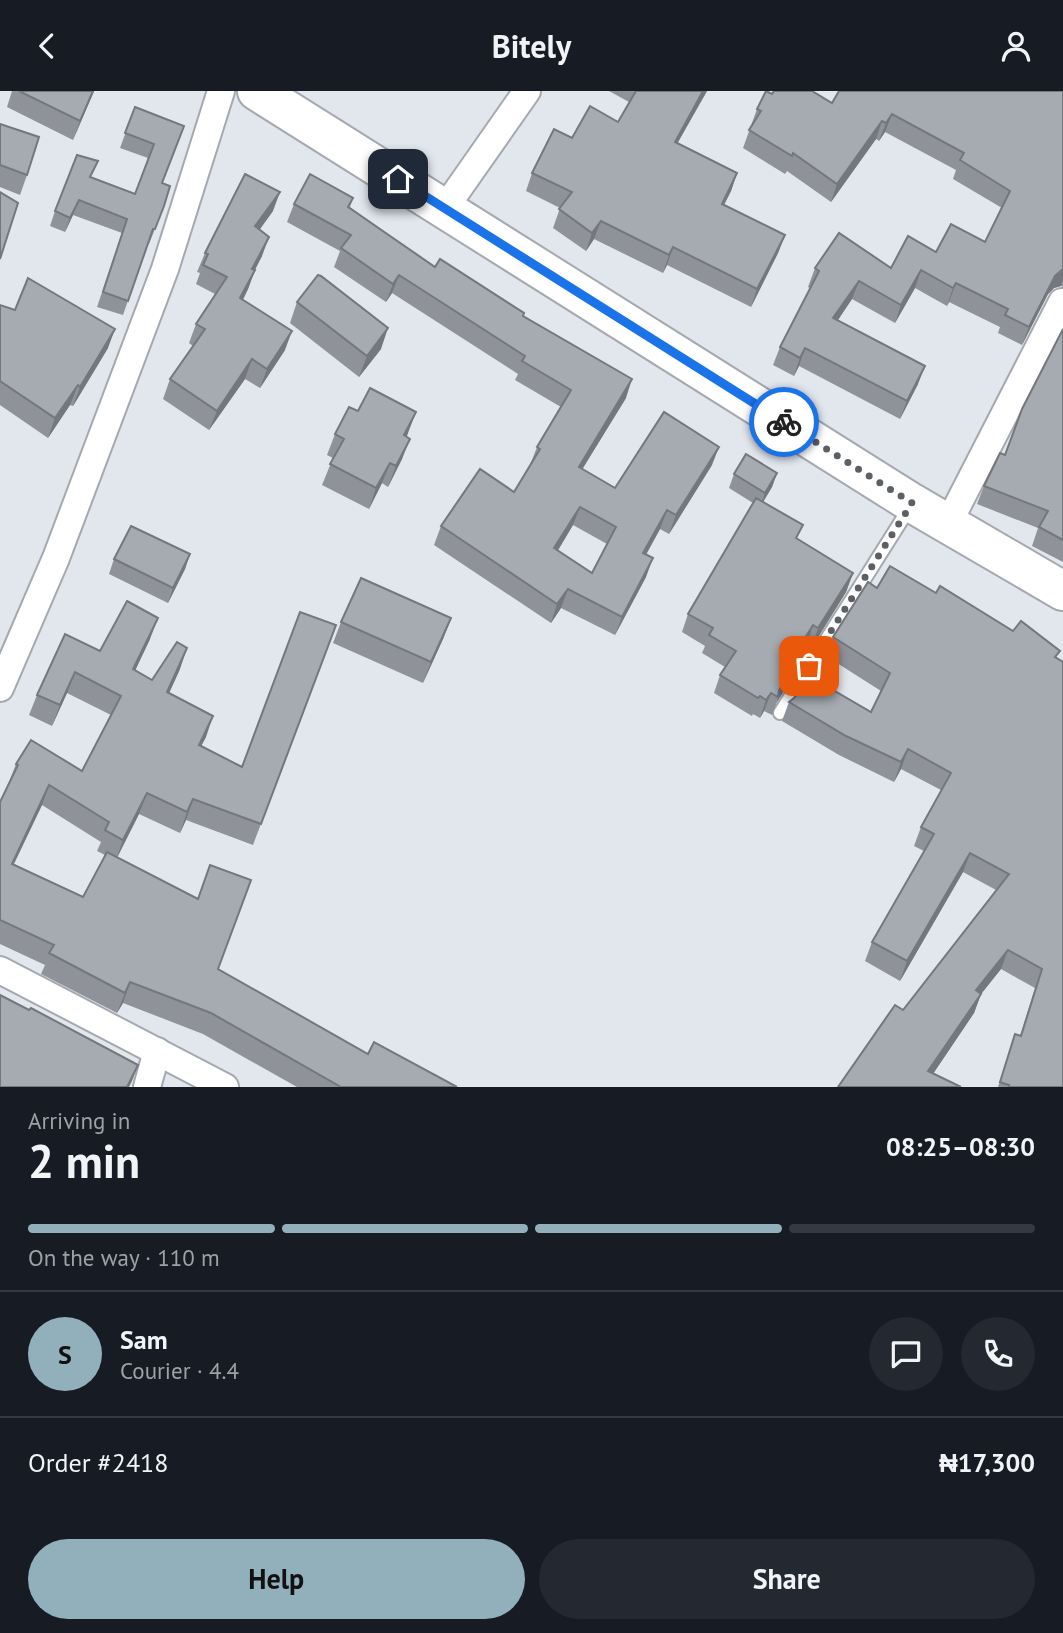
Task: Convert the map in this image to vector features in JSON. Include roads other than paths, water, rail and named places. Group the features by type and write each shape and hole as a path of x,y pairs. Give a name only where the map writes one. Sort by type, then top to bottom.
{"main road":[{"path":"257,91 912,503 1063,591"}],"street":[{"path":"0,688 56,558 165,269 221,91"},
{"path":"445,208 527,91"},
{"path":"948,524 1062,302"},
{"path":"0,970 225,1087"},
{"path":"147,1087 157,1051"}],"lane":[{"path":"780,713 912,503"}]}
